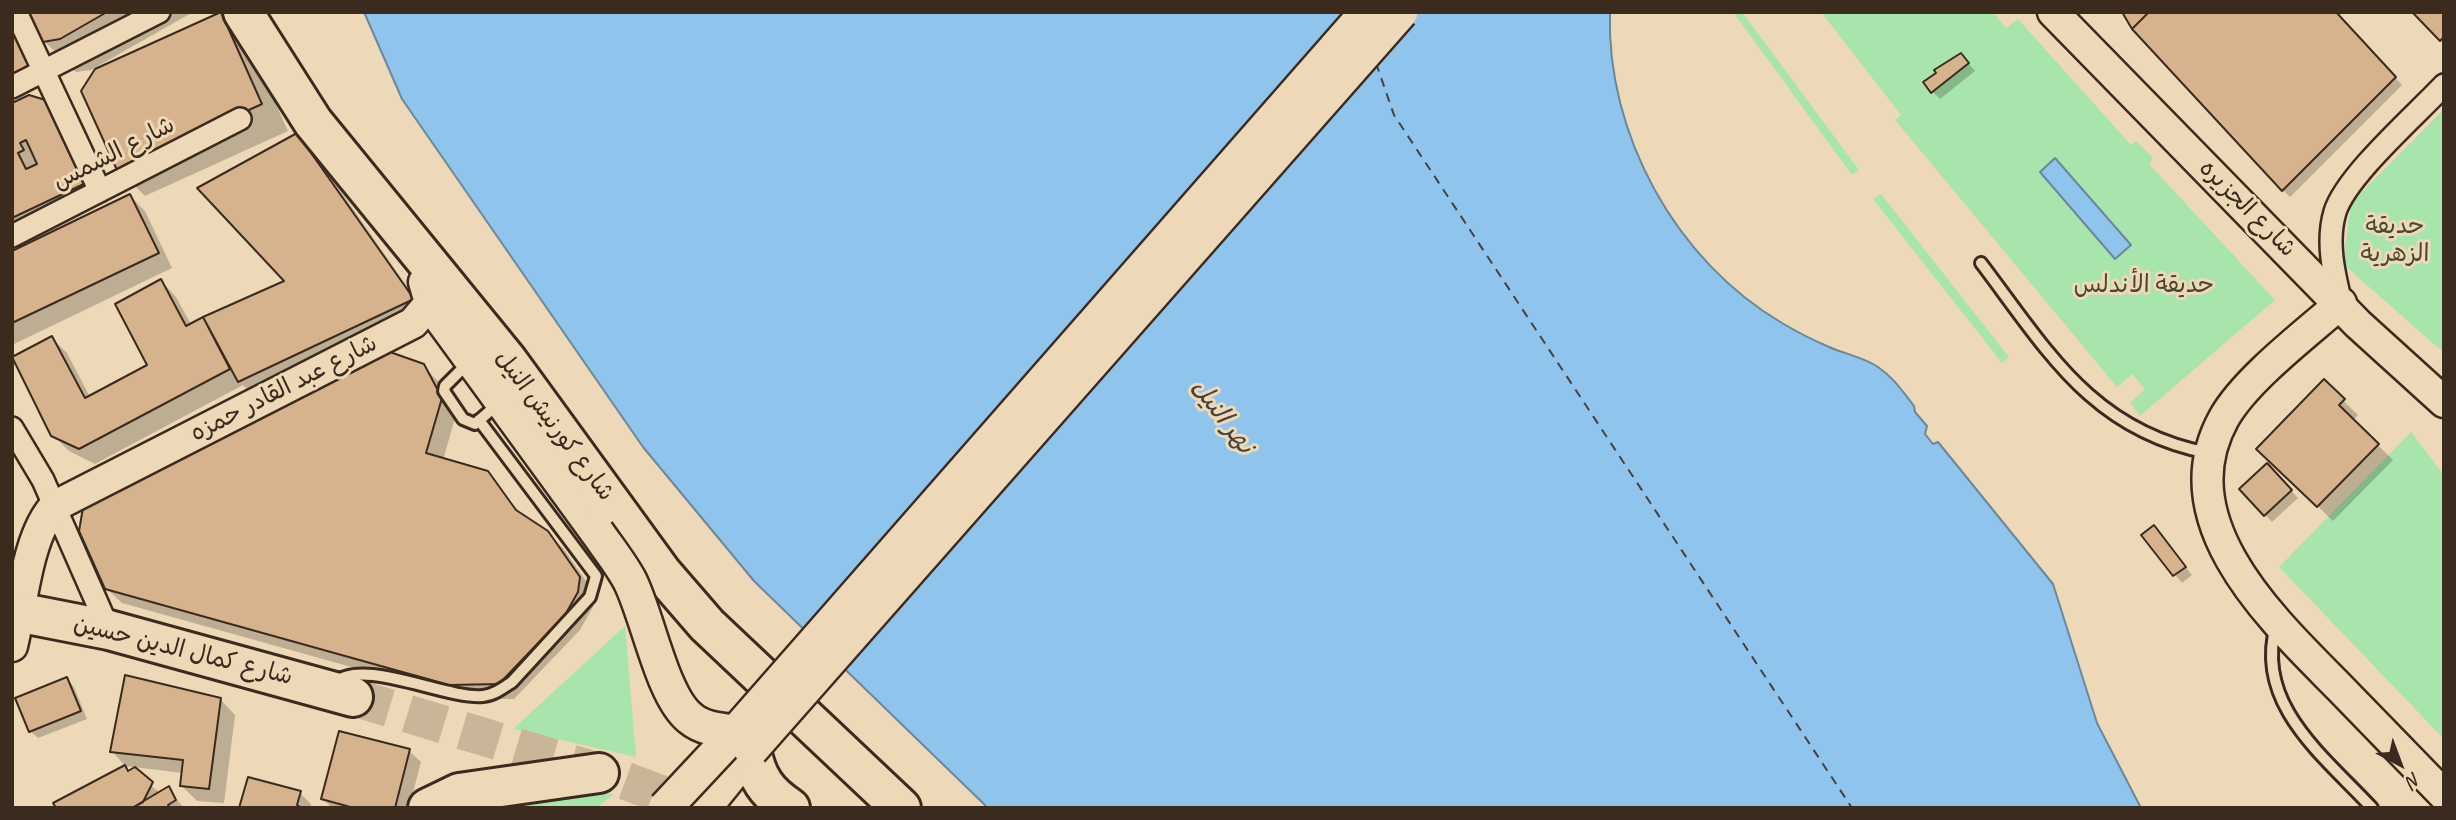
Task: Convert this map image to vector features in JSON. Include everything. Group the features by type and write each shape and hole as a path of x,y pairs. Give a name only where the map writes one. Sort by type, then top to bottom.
{"highway":[{"name":"شارع كورنيش النيل","path":"243,12 313,121 507,360 662,573 707,625 901,808"},
{"name":"شارع كمال الدين حسين","path":"15,623 109,630 341,693"},
{"path":"743,741 760,781 769,793 790,808"},
{"path":"428,808 459,793 599,773"}],"main road":[{"path":"704,808 743,741 1367,12"},
{"path":"665,808 743,741 1401,12"},
{"path":"430,303 471,360 490,411 597,532 629,580 648,622 673,698 688,718 743,741"}],"street":[{"path":"16,12 100,191"},
{"path":"12,87 159,12"},
{"name":"شارع الجزيره","path":"2053,12 2341,303 2358,324 2444,402"},
{"path":"2444,85 2348,187 2335,212 2332,259 2341,303 2236,400 2225,416 2210,453 2207,489 2214,523 2247,582 2277,624 2444,794"},
{"name":"شارع الشمس","path":"12,236 240,119"},
{"path":"397,225 427,288 430,303"},
{"name":"شارع عبد القادر حمزه","path":"55,506 413,323 430,303"},
{"path":"12,428 55,506 109,630"},
{"path":"15,623 37,535 45,517 55,506"}],"lane":[{"path":"1981,263 2059,366 2087,396 2139,431 2174,445 2210,453"},
{"path":"341,693 342,676 352,674 463,694 484,696 498,692 512,682 590,597 596,576 490,411"},
{"path":"2277,624 2271,664 2283,706 2300,730 2372,808"}],"green space":[{"path":"1733,12 1742,12 1859,170 1852,175"},
{"name":"حديقة الأندلس","path":"1821,12 1993,12 2006,28 2018,19 2131,145 2136,141 2153,158 2149,164 2275,300 2140,416 2130,403 2145,389 2132,374 2117,387 1895,120 1901,115"},
{"name":"حديقة الزهرية","path":"2444,109 2444,353 2343,264 2351,203"},
{"path":"1881,194 2009,357 2002,363 1873,199"},
{"path":"2411,432 2444,475 2444,739 2279,567"},
{"path":"625,626 636,757 513,729"},
{"path":"530,794 614,794 597,808 452,808"}],"water":[{"name":"نهر النيل","path":"364,12 1610,12 1612,58 1620,103 1635,148 1655,190 1680,230 1710,265 1744,297 1799,333 1878,367 1902,390 1927,426 1925,434 1933,444 1938,442 2053,584 2097,723 2141,808 988,808 754,581 643,447 402,99"},
{"path":"2055,158 2131,245 2115,259 2040,172"}],"building":[{"path":"27,12 107,12 60,39 43,42"},
{"path":"221,12 262,104 117,170 81,91 95,69"},
{"path":"2122,12 2149,12 2132,29"},
{"path":"2149,12 2336,12 2396,77 2282,191 2132,29"},
{"path":"2412,12 2444,12 2444,37 2440,41"},
{"path":"12,29 21,48 28,45 34,56 27,70 12,77"},
{"path":"1961,53 1969,63 1931,93 1923,82 1936,73 1934,70"},
{"path":"29,95 52,102 88,182 12,218 12,103","holes":["26,140 37,164 26,169 18,153 24,150 20,143"]},
{"path":"297,133 414,299 238,382 203,317 284,281 197,188"},
{"path":"130,194 159,253 12,323 12,251"},
{"path":"161,279 186,326 203,317 230,369 79,449 51,436 12,357 52,336 85,398 147,365 115,304"},
{"path":"390,352 424,364 442,398 426,453 488,471 516,510 548,531 580,577 578,592 565,615 499,684 449,685 105,589 79,531 84,502"},
{"path":"2324,379 2345,399 2339,405 2379,444 2317,507 2256,449"},
{"path":"2267,463 2292,490 2264,516 2239,489"},
{"path":"2154,525 2186,567 2173,576 2141,535"},
{"path":"125,675 221,698 209,789 180,786 183,760 110,752"},
{"path":"67,677 81,711 29,732 15,698"},
{"path":"339,731 410,749 395,808 354,808 321,799"},
{"path":"125,765 128,771 135,767 153,782 143,802 132,808 56,808 53,803"},
{"path":"248,777 301,791 297,805 302,808 239,808"},
{"path":"169,786 176,800 168,805 170,808 132,808"}],"ferry route":[{"path":"1376,63 1394,115 1852,808"}],"tunnel":[{"path":"353,697 612,776 699,808"}]}
